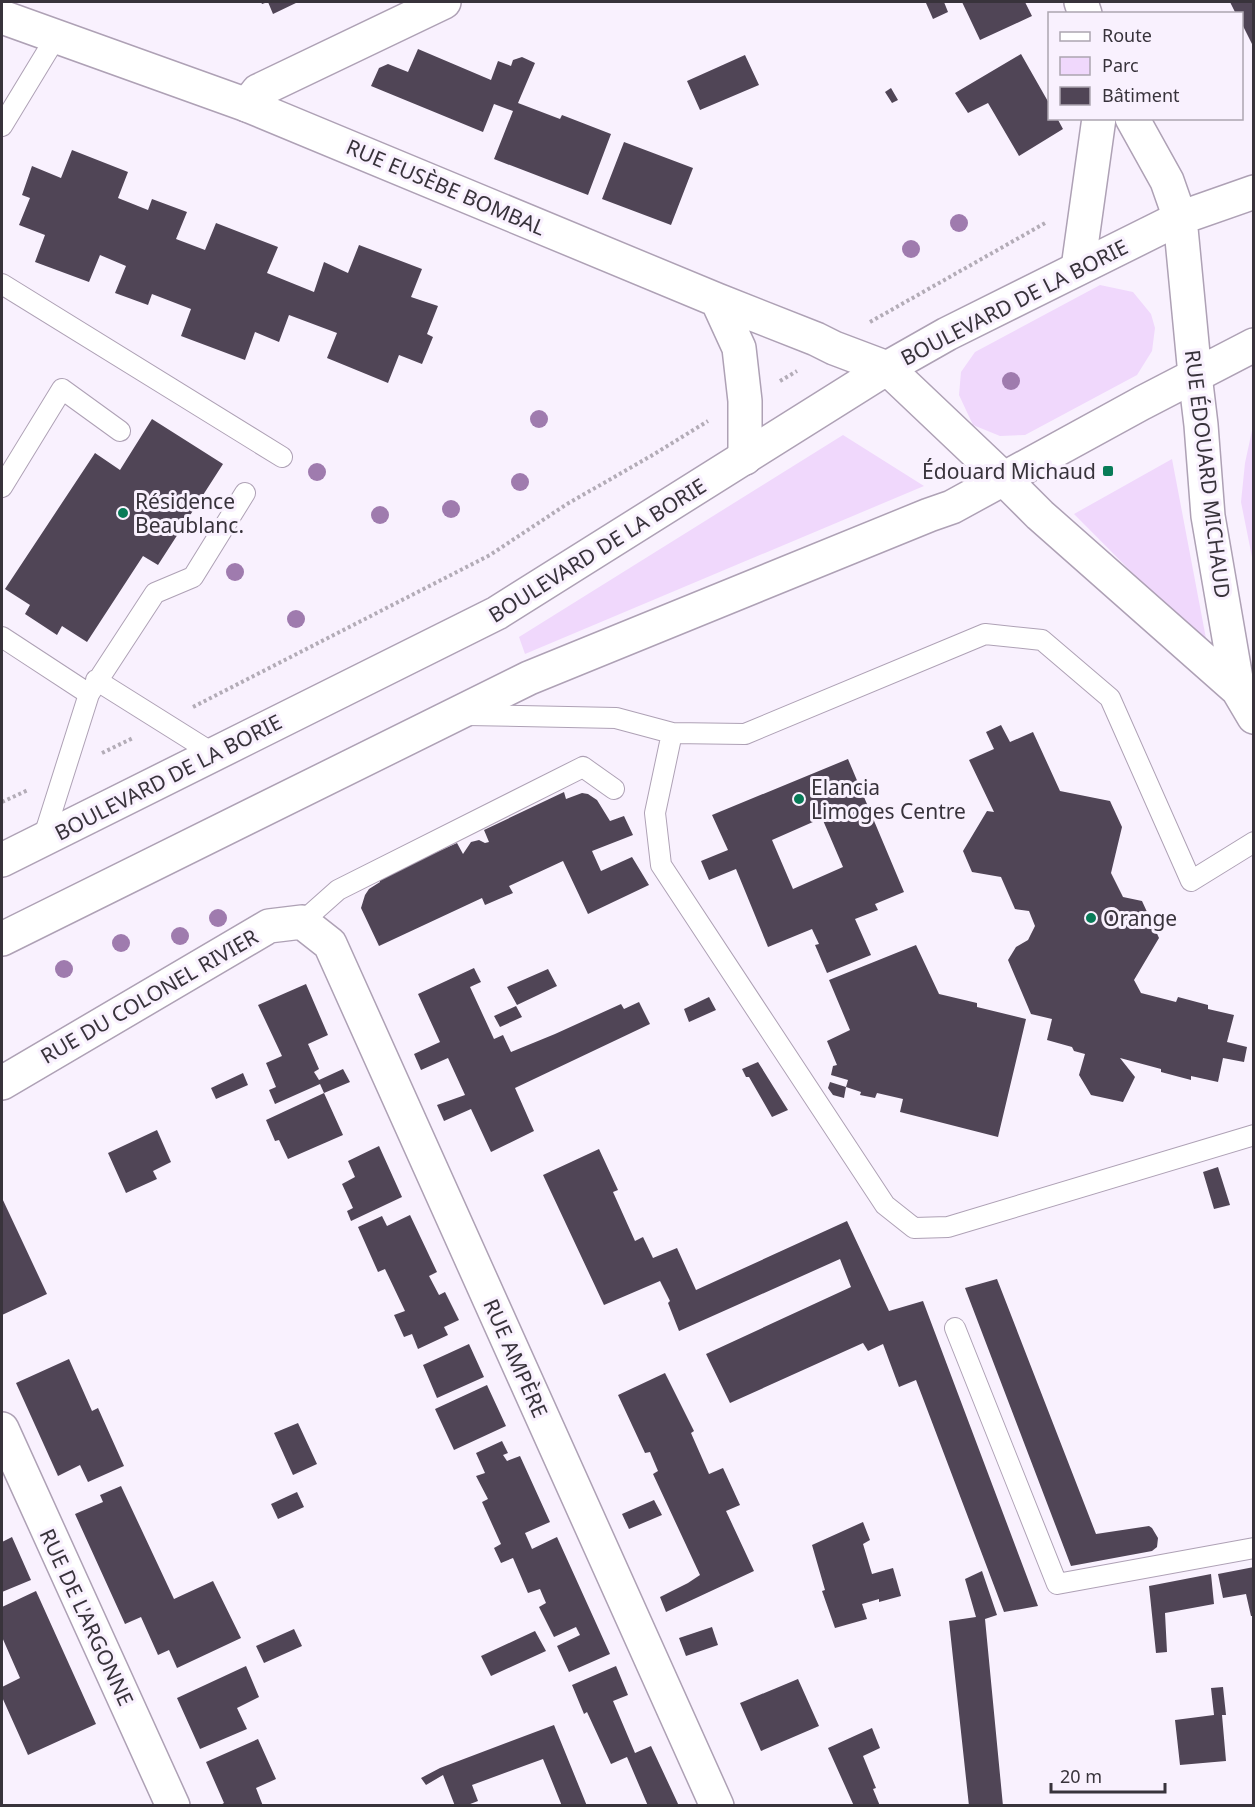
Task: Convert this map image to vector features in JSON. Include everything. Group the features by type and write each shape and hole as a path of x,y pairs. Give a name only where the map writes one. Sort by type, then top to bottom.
{"street":[{"path":"247,105 258,91 444,2"},
{"name":"RUE EUSÈBE BOMBAL","path":"2,17 247,105 887,369"},
{"path":"1078,268 1099,120"},
{"name":"RUE ÉDOUARD MICHAUD","path":"1133,120 1167,182 1180,218 1208,516 1246,703"},
{"name":"BOULEVARD DE LA BORIE","path":"2,860 496,613 887,369 947,334 1180,218 1254,192"},
{"path":"717,300 739,348 745,400 745,458"},
{"path":"2,939 529,678 952,507 1254,345"},
{"name":"RUE ÉDOUARD MICHAUD","path":"887,369 1040,515 1246,703"},
{"name":"RUE DU COLONEL RIVIER","path":"2,1083 269,926 302,922"},
{"name":"RUE AMPÈRE","path":"302,922 330,944 717,1806"},
{"name":"RUE DE L'ARGONNE","path":"2,1429 173,1806"}],"lane":[{"path":"2,126 56,37"},
{"path":"2,284 282,457"},
{"path":"2,487 62,389 120,431"},
{"path":"43,839 92,687 155,593 193,577 245,493"},
{"path":"455,715 616,718 672,733 745,734 985,634 1042,640 1110,698 1191,881 1254,842"},
{"path":"2,637 92,687 164,722 214,754"},
{"path":"672,733 655,813 661,865 885,1205 914,1228 948,1227 1254,1135"},
{"path":"302,922 338,890 583,767 614,789"},
{"path":"955,1328 1057,1584 1254,1548"}],"path":[{"path":"875,319 1049,221"},
{"path":"2,802 490,555 567,504 709,421"}],"green space":[{"path":"1100,285 1133,292 1151,314 1155,328 1152,351 1137,375 1025,435 1000,436 973,425 959,395 961,372 975,352"},
{"path":"1253,426 1253,562 1241,502 1245,463"},
{"path":"843,435 924,486 525,654 519,637"},
{"path":"1172,459 1208,649 1074,514"}],"building":[{"path":"268,2 298,2 273,14"},
{"path":"944,2 948,12 933,19 926,3"},
{"path":"962,2 1025,2 1032,16 980,40"},
{"path":"1230,2 1254,2 1254,48 1243,26 1243,12 1235,12"},
{"path":"418,49 491,80 498,61 511,66 513,60 522,57 535,63 518,103 560,119 562,115 611,134 588,195 494,159 513,111 494,104 483,132 371,86 379,68 388,64 408,72"},
{"path":"1021,54 1048,101 1048,120 1058,120 1063,129 1019,156 988,103 968,113 955,93"},
{"path":"745,55 759,85 700,110 687,81"},
{"path":"891,88 898,100 892,103 885,92"},
{"path":"624,142 693,168 671,225 602,199"},
{"path":"72,150 128,172 118,198 148,210 152,199 187,212 176,239 205,250 216,223 278,247 267,273 314,292 324,262 348,273 359,245 422,269 411,297 438,306 427,334 433,337 422,364 399,355 388,383 327,358 337,333 289,315 279,342 255,332 245,360 181,336 191,309 152,294 148,305 115,293 126,266 100,255 89,282 35,262 45,235 19,225 30,198 22,195 32,166 61,178"},
{"name":"Résidence Beaublanc.","path":"152,419 223,464 158,565 143,556 87,642 62,626 57,635 25,614 30,605 5,589 95,453 120,470"},
{"name":"Orange","path":"1001,725 1010,742 1033,732 1060,791 1110,801 1122,827 1111,873 1123,897 1142,901 1159,938 1134,980 1141,993 1176,1002 1178,997 1208,1005 1208,1009 1234,1015 1227,1042 1247,1047 1244,1062 1223,1058 1218,1082 1191,1076 1191,1080 1120,1058 1135,1077 1123,1102 1091,1095 1079,1075 1085,1054 1074,1051 1072,1047 1047,1040 1052,1019 1031,1014 1008,960 1016,947 1028,940 1035,926 1029,911 1015,909 1001,877 972,872 963,851 987,811 994,812 969,760 994,749 986,732"},
{"path":"848,759 904,892 875,904 878,910 855,919 871,955 827,973 815,945 819,944 812,929 768,947 736,869 709,880 701,861 728,850 712,815","holes":["822,818 843,867 793,889 772,840"]},
{"path":"564,792 566,799 582,793 588,794 597,800 610,821 624,816 633,835 592,851 601,871 632,857 649,885 588,914 563,861 509,886 513,893 485,905 482,898 379,946 361,908 365,895 369,889 380,882 379,878 457,843 463,854 471,842 479,840 489,842 484,830"},
{"path":"916,945 939,994 977,1003 977,1007 1026,1019 998,1137 900,1112 903,1099 877,1093 875,1098 860,1095 861,1092 846,1087 848,1080 831,1075 833,1066 837,1065 827,1041 850,1030 829,980"},
{"path":"474,968 481,982 470,987 494,1039 503,1035 511,1052 621,1004 624,1009 639,1002 650,1024 515,1088 534,1131 491,1152 471,1109 444,1121 437,1105 465,1095 448,1058 421,1070 414,1054 440,1042 418,994"},
{"path":"548,969 557,986 517,1005 507,987"},
{"path":"306,984 328,1035 308,1044 319,1069 314,1072 319,1080 343,1069 350,1082 324,1093 320,1084 275,1104 269,1090 276,1087 266,1063 282,1056 258,1005"},
{"path":"709,997 716,1010 689,1022 684,1009"},
{"path":"516,1006 522,1017 500,1027 494,1016"},
{"path":"758,1062 788,1110 772,1117 742,1069"},
{"path":"243,1073 248,1085 216,1099 211,1088"},
{"path":"830,1082 846,1087 844,1098 833,1095 828,1088"},
{"path":"324,1093 343,1135 288,1159 279,1140 275,1141 266,1120"},
{"path":"157,1130 171,1162 153,1171 157,1179 126,1193 108,1153"},
{"path":"379,1146 402,1197 351,1221 347,1211 353,1208 342,1184 355,1177 348,1161"},
{"path":"599,1149 618,1190 613,1192 635,1241 643,1237 653,1258 677,1248 696,1290 847,1221 889,1311 923,1301 1038,1606 1004,1612 916,1380 899,1387 883,1344 868,1351 863,1343 730,1403 706,1354 851,1287 840,1259 679,1331 668,1303 670,1301 660,1281 604,1305 543,1175"},
{"path":"1218,1167 1230,1205 1214,1209 1203,1172"},
{"path":"2,1198 47,1294 2,1315"},
{"path":"410,1215 437,1272 429,1276 439,1295 445,1292 459,1320 444,1327 448,1335 418,1349 412,1334 404,1337 394,1315 405,1311 385,1269 378,1272 358,1227 382,1216 387,1226"},
{"path":"997,1279 1096,1534 1149,1526 1158,1538 1157,1547 1152,1551 1071,1566 965,1288"},
{"path":"469,1344 484,1377 437,1398 423,1365"},
{"path":"69,1359 92,1411 98,1408 124,1466 88,1482 80,1465 58,1476 16,1383"},
{"path":"665,1373 694,1431 691,1433 709,1474 723,1468 740,1505 726,1511 754,1571 666,1612 660,1597 700,1575 653,1474 658,1471 650,1452 645,1453 618,1395"},
{"path":"487,1385 506,1426 454,1450 435,1409"},
{"path":"298,1423 317,1464 293,1475 274,1433"},
{"path":"502,1441 508,1453 503,1455 507,1461 520,1456 550,1522 525,1533 532,1549 557,1537 610,1654 569,1672 557,1646 580,1635 576,1627 554,1637 539,1607 546,1603 540,1589 528,1593 513,1558 501,1563 494,1548 501,1544 482,1502 488,1499 476,1476 485,1473 476,1453"},
{"path":"121,1486 174,1599 213,1581 241,1638 177,1668 169,1650 158,1655 141,1617 125,1624 75,1514 103,1502 100,1495"},
{"path":"297,1492 304,1507 278,1519 271,1504"},
{"path":"654,1500 662,1515 629,1529 622,1514"},
{"path":"863,1522 870,1540 863,1544 872,1574 893,1568 901,1596 862,1604 867,1619 835,1628 822,1591 825,1590 812,1545"},
{"path":"12,1537 31,1580 2,1592 2,1542"},
{"path":"1254,1567 1254,1616 1251,1616 1246,1594 1223,1598 1218,1574"},
{"path":"982,1571 997,1615 985,1619 1003,1806 969,1806 949,1621 976,1617 965,1579"},
{"path":"1211,1574 1214,1604 1165,1613 1167,1652 1156,1653 1149,1586"},
{"path":"36,1591 96,1724 28,1755 2,1697 2,1687 20,1678 2,1637 2,1607"},
{"path":"712,1627 718,1645 686,1656 679,1638"},
{"path":"294,1629 302,1646 264,1663 256,1646"},
{"path":"535,1631 546,1651 491,1676 481,1656"},
{"path":"246,1666 259,1697 237,1708 247,1729 200,1749 177,1698"},
{"path":"616,1666 628,1695 613,1701 635,1753 651,1746 679,1806 648,1806 627,1757 611,1764 587,1712 584,1714 572,1685"},
{"path":"798,1679 819,1726 761,1751 740,1703"},
{"path":"1223,1687 1226,1715 1222,1715 1226,1761 1180,1765 1175,1720 1214,1715 1211,1688"},
{"path":"554,1725 587,1806 562,1806 543,1759 472,1785 478,1801 465,1806 455,1806 443,1775 426,1785 421,1778 440,1768"},
{"path":"872,1728 880,1748 863,1756 876,1788 873,1789 880,1806 854,1806 828,1748"},
{"path":"258,1739 276,1779 256,1788 263,1806 219,1806 224,1803 206,1762"}],"place":[{"name":"Édouard Michaud","path":"1108,471"},
{"name":"Résidence Beaublanc.","path":"123,513"},
{"name":"Elancia Limoges Centre","path":"799,799"},
{"name":"Orange","path":"1091,918"}]}
